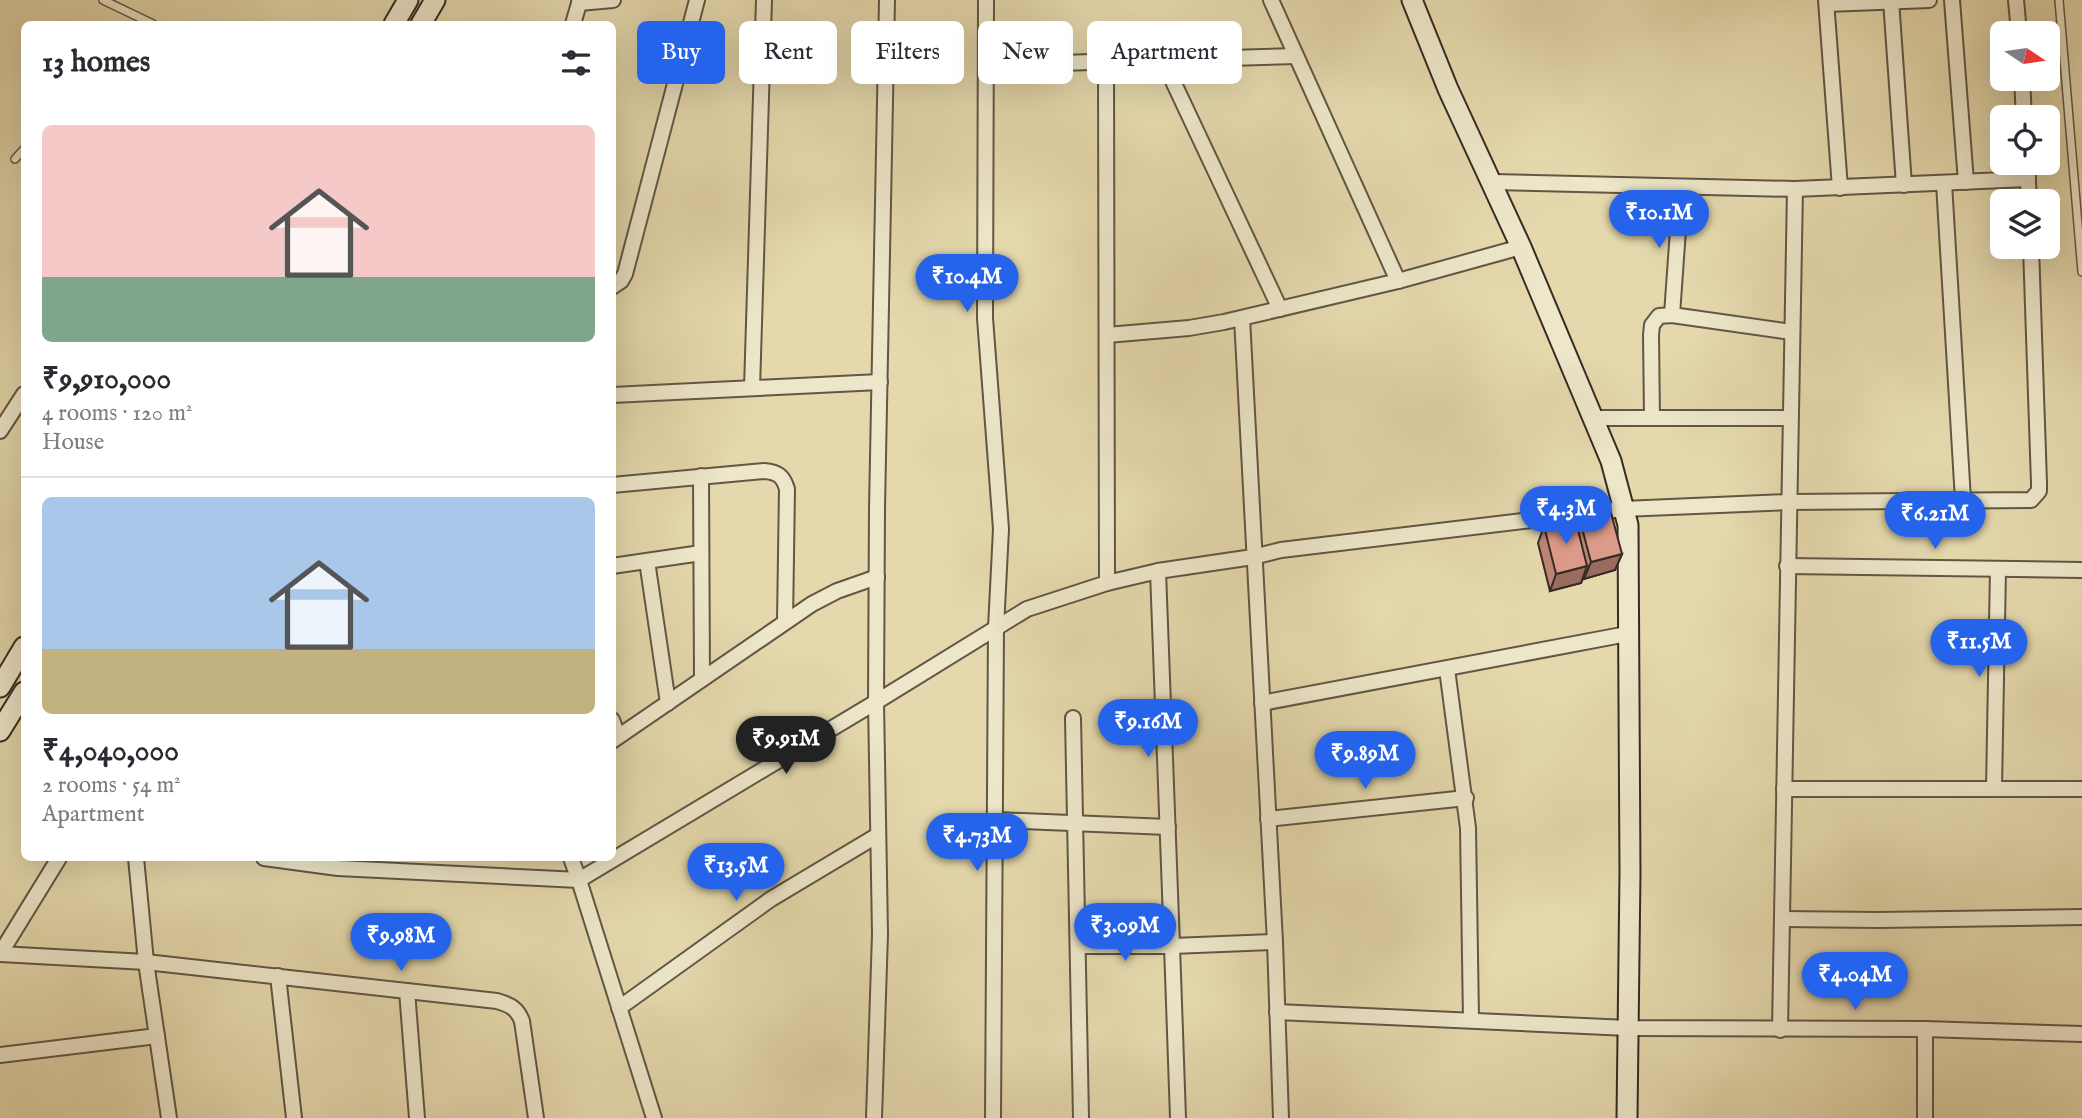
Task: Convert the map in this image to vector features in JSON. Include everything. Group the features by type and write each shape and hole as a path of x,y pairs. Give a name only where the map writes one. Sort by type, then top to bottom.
{"main road":[{"path":"396,21 408,0"},
{"path":"423,21 435,0"},
{"path":"1412,0 1448,89 1493,182 1611,461 1628,525 1630,873 1627,1118"},
{"path":"0,687 21,652"},
{"path":"0,731 21,697"}],"street":[{"path":"574,21 579,1 613,0"},
{"path":"616,284 625,274 697,0"},
{"path":"752,388 764,0"},
{"path":"874,1118 880,934 876,702 887,0"},
{"path":"986,0 986,21"},
{"path":"1271,0 1398,281"},
{"path":"1840,187 1827,2 1929,0"},
{"path":"1952,0 1966,182"},
{"path":"2016,0 2017,21"},
{"path":"1891,1 1904,185"},
{"path":"1242,58 1296,56"},
{"path":"986,84 985,318 1001,529 996,628 993,1118"},
{"path":"1106,84 1107,583"},
{"path":"1174,84 1280,309"},
{"path":"2028,175 2028,189"},
{"path":"1493,182 1795,189 2028,179"},
{"path":"1944,183 1963,500"},
{"path":"1672,315 1681,187"},
{"path":"1780,1030 1795,189"},
{"path":"1107,335 1189,328 1242,318 1398,281 1521,247"},
{"path":"616,858 1027,609 1107,583 1158,571 1281,551 1623,509 1788,502 2031,500 2039,491 2031,259"},
{"path":"1652,418 1652,325 1659,316 1672,315 1791,332"},
{"path":"1242,318 1275,942 1281,1118"},
{"path":"616,395 880,382"},
{"path":"0,431 21,399"},
{"path":"1593,418 1789,418"},
{"path":"616,485 764,471 775,472 784,478 787,489 785,622"},
{"path":"701,477 702,679"},
{"path":"616,565 701,553"},
{"path":"647,561 668,702"},
{"path":"1787,566 2082,570"},
{"path":"1994,789 1998,569"},
{"path":"1158,571 1178,1118"},
{"path":"616,737 812,604 837,591 877,577"},
{"path":"1262,703 1627,634"},
{"path":"1447,669 1468,828 1471,1019"},
{"path":"1073,718 1081,1118"},
{"path":"1784,789 2082,789"},
{"path":"1268,819 1465,798"},
{"path":"995,820 1168,827"},
{"path":"619,1008 771,900 878,835"},
{"path":"57,861 0,954 146,962 498,1001 518,1011 522,1021 536,1118"},
{"path":"136,861 146,962 169,1118"},
{"path":"286,861 338,868 579,880 611,861"},
{"path":"572,861 654,1118"},
{"path":"1782,919 2082,917"},
{"path":"1078,946 1275,942"},
{"path":"278,976 294,1118"},
{"path":"407,991 417,1118"},
{"path":"1277,1012 1628,1028 1925,1029 2082,1034"},
{"path":"1925,1029 1925,1118"},
{"path":"0,1055 157,1036"}],"lane":[{"path":"103,0 141,21"},
{"path":"2059,0 2082,272"},
{"path":"15,159 21,152"}],"building":[{"path":"1609,505 1622,554 1591,562 1578,513"},
{"path":"1575,518 1587,566 1556,574 1544,526"}]}
